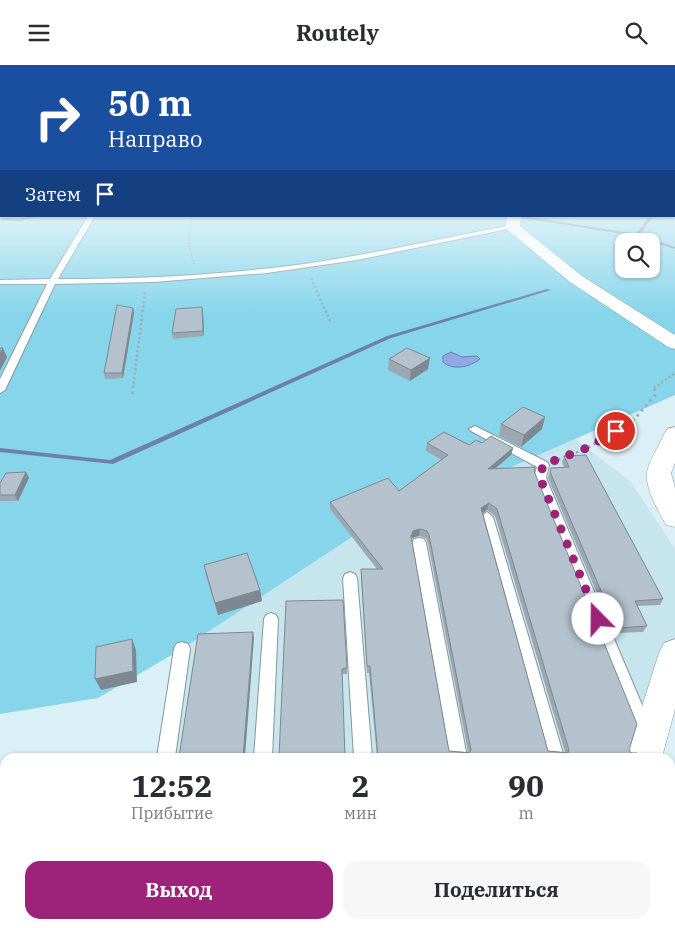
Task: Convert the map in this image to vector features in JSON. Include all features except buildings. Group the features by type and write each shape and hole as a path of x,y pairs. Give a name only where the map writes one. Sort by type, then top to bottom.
{"street":[{"path":"528,234 576,279 675,343"},
{"path":"675,434 659,473 666,501 675,518"},
{"path":"647,750 675,653"}],"lane":[{"path":"0,390 52,282 81,234"},
{"path":"0,283 146,282 197,278 306,266 453,234"},
{"path":"475,429 543,465 540,478 647,750"},
{"path":"487,517 554,753"},
{"path":"419,543 457,753"},
{"path":"350,578 363,753"},
{"path":"263,753 271,619"},
{"path":"167,753 182,649"}],"path":[{"path":"189,234 188,242 197,278"},
{"path":"306,266 331,323"},
{"path":"132,394 146,282"},
{"path":"543,465 587,448 631,423 656,394 654,387 675,373"}],"shaded area":[{"path":"0,234 615,234 615,278 660,278 660,234 675,234 675,395 352,537 182,649 98,698 0,714"},
{"path":"451,352 462,357 477,356 480,359 462,367 447,365 443,362 443,356"},
{"path":"575,439 631,482 675,549 675,653 645,753 167,753 182,649 352,537"}],"waterway":[{"path":"660,243 675,248"},
{"path":"0,450 111,462 389,337 549,290"}],"route":[{"path":"598,619 540,478 543,465 587,448 616,431"}]}
